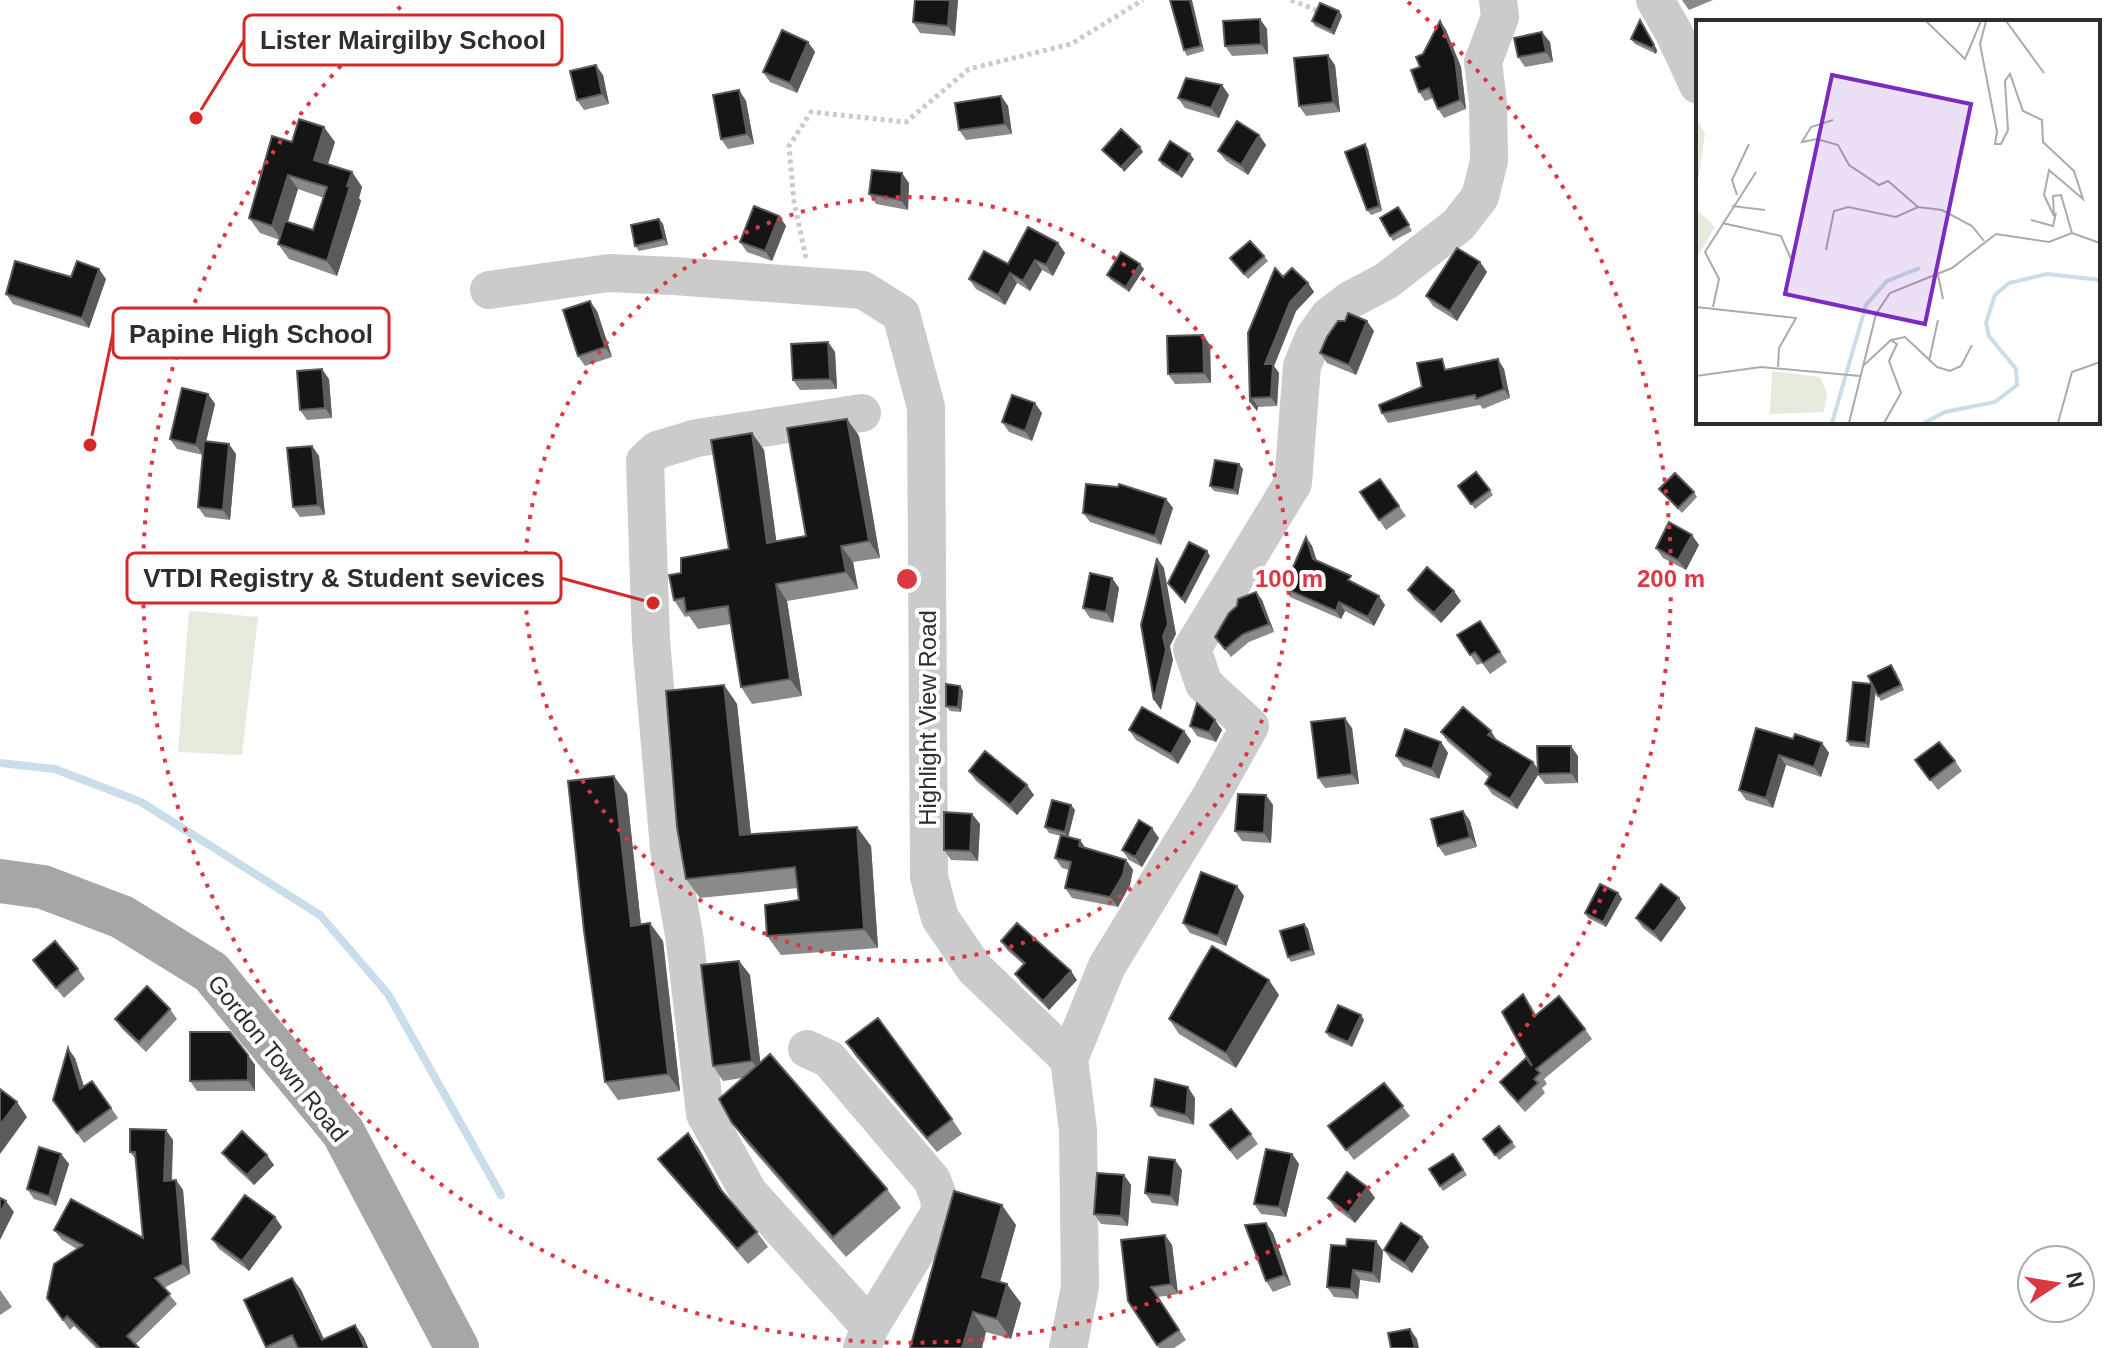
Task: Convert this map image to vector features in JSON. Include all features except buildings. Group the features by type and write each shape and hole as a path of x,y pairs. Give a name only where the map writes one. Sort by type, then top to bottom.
{"main road":[{"name":"Gordon Town Road","path":"0,881 43,887 122,917 211,972 343,1132 457,1348"}],"street":[{"path":"1068,1348 1080,1287 1078,1130 1069,1059 1107,966 1250,726 1204,684 1192,649 1293,483 1302,366 1314,337 1329,316 1350,300 1386,281 1458,225 1480,197 1489,161 1488,103 1483,62 1500,17 1498,0"},
{"path":"1655,0 1696,81"},
{"name":"Highlight View Road","path":"489,290 609,273 863,290 901,314 926,407 929,877 940,918 975,969 1069,1059"},
{"path":"807,1049 829,1059 938,1191 939,1214 866,1338 749,1193 705,1114 685,941 669,849 651,640 645,461 657,450 697,438 862,413"}],"path":[{"path":"813,286 794,202 789,146 811,112 906,122 969,69 1071,44 1143,0"},
{"path":"1291,0 1316,10"}],"shaded area":[{"path":"189,611 258,617 242,755 178,752"}],"waterway":[{"path":"0,763 55,769 141,802 320,915 388,994 501,1195"}],"place":[{"name":"Lister Mairgilby School","path":"196,118"},
{"name":"Papine High School","path":"90,445"},
{"name":"VTDI Registry & Student sevices","path":"653,603"}]}
